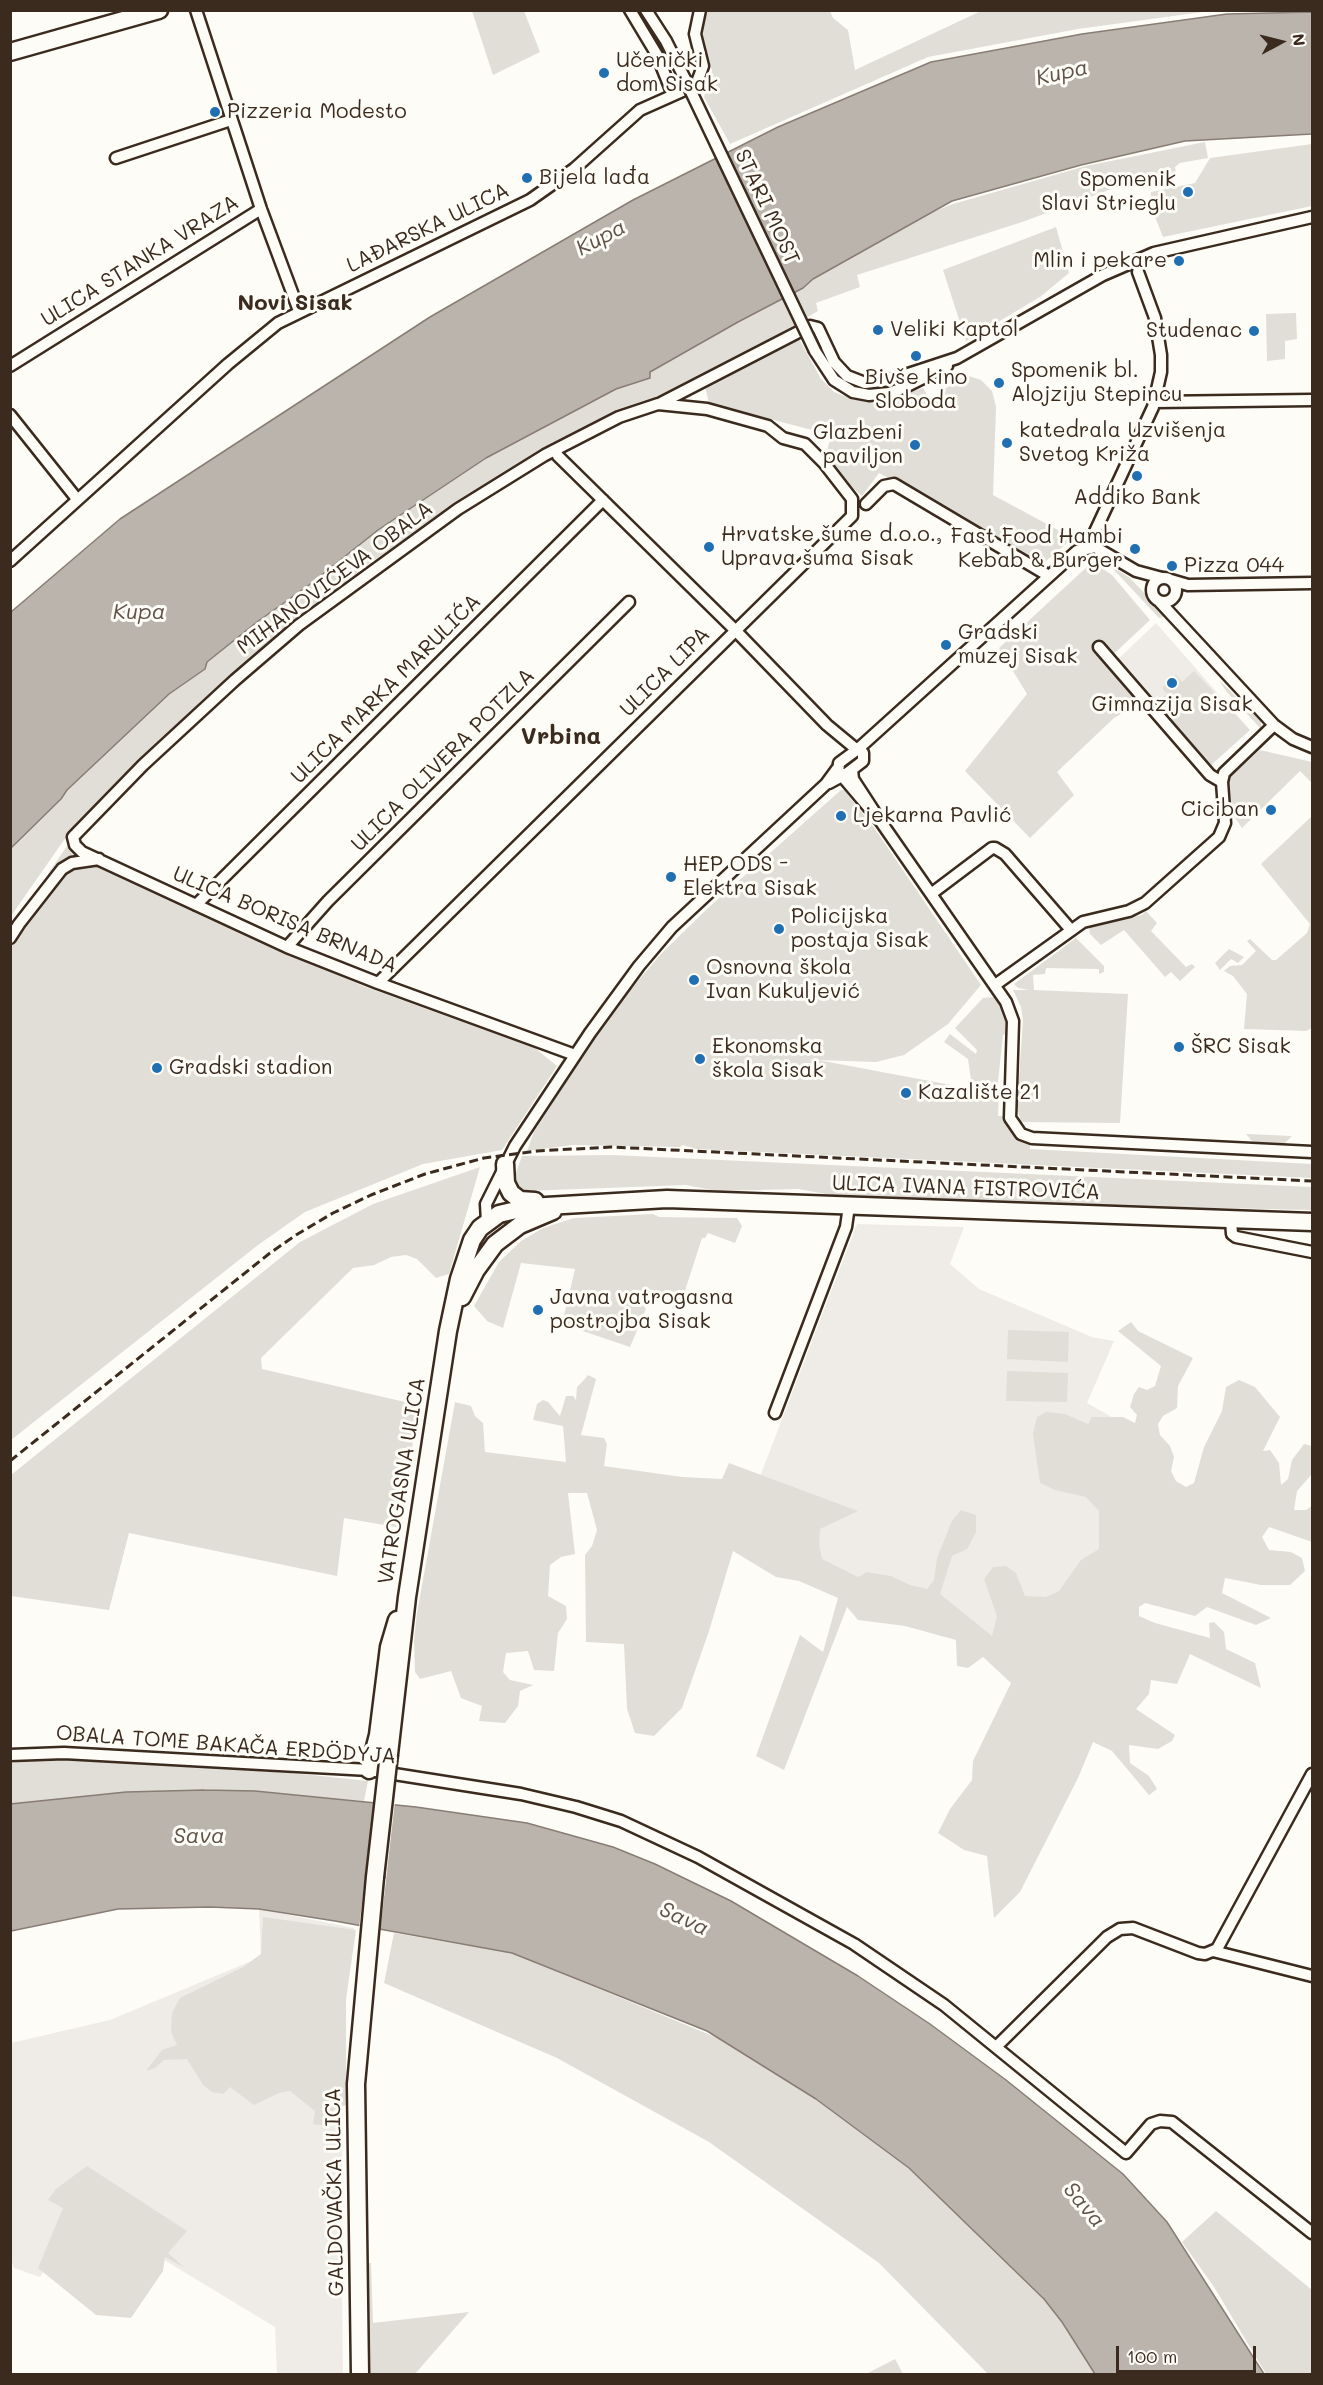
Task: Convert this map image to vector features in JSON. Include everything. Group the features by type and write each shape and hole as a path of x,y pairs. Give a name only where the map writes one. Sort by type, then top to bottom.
{"main road":[{"path":"10,52 159,10"},
{"path":"505,1164 506,1183 515,1198 551,1205"},
{"name":"ULICA IVANA FISTROVIĆA","path":"584,1202 667,1199 849,1206 1231,1227 1312,1222"},
{"path":"487,1222 512,1210 584,1202"},
{"path":"448,1331 476,1270 495,1244 532,1218 584,1202"},
{"name":"VATROGASNA ULICA","path":"361,2010 407,1597 448,1331 469,1248 476,1234 487,1222"},
{"path":"369,1770 378,1735 389,1647 407,1597"},
{"name":"GALDOVAČKA ULICA","path":"360,2374 355,2122 361,2010"}],"street":[{"path":"196,10 261,208 299,311"},
{"path":"630,10 657,55 673,95"},
{"name":"STARI MOST","path":"646,10 686,79 815,351 830,376 853,392 882,395 919,382 957,358"},
{"path":"656,26 658,10"},
{"name":"LAĐARSKA ULICA","path":"10,561 259,337 299,311 466,234 530,200 574,170 636,113 696,85 701,77 703,66 695,30 700,10"},
{"path":"116,158 231,120"},
{"name":"ULICA STANKA VRAZA","path":"10,366 261,208"},
{"path":"957,358 1109,271 1161,251 1312,218"},
{"path":"1091,546 1093,536 1155,402 1161,372 1161,355 1155,318 1138,272"},
{"name":"MIHANOVIĆEVA OBALA","path":"72,837 143,765 234,680 299,625 458,509 543,456 619,417 658,404 702,383 810,326 818,328 839,370 865,383 882,382 957,358"},
{"path":"702,383 700,400 706,409"},
{"path":"1155,402 1312,400"},
{"name":"MIHANOVIĆEVA OBALA","path":"658,404 706,409 768,426 783,438 805,444 849,494 854,505 852,516"},
{"path":"10,415 77,499"},
{"path":"556,451 558,456 735,630 827,725 860,752"},
{"path":"866,504 884,486 894,484 1049,576"},
{"name":"ULICA MARKA MARULIĆA","path":"196,905 603,500"},
{"name":"ULICA LIPA","path":"378,983 852,516"},
{"path":"487,1222 486,1204 505,1164 575,1055 639,966 672,927 826,784 843,772 881,729 1077,551 1091,546 1136,571 1188,585 1312,583"},
{"path":"1136,571 1159,602 1274,725 1293,739 1312,747"},
{"path":"1151,591 1153,584 1167,579"},
{"path":"1167,579 1176,586 1175,617"},
{"path":"1159,602 1167,602 1188,585"},
{"name":"ULICA OLIVERA POTZLA","path":"286,947 328,901 629,602"},
{"path":"1099,647 1210,775 1222,782"},
{"path":"827,725 846,757 843,772 881,822 1006,1002 1013,1021 1010,1112 1012,1124 1021,1134 1032,1138 1312,1152"},
{"path":"996,985 1083,922 1125,912 1144,903 1219,837 1225,823 1222,782 1228,767 1274,725"},
{"path":"846,757 860,752"},
{"name":"ULICA BORISA BRNADA","path":"72,837 75,845 82,852 286,947 575,1055"},
{"path":"932,894 995,848 1005,854 1071,930"},
{"path":"10,938 62,869 72,863 99,859"},
{"path":"775,1413 846,1227 849,1206"},
{"name":"ULICA IVANA FISTROVIĆA","path":"1231,1227 1268,1245 1312,1252"},
{"name":"OBALA TOME BAKAČA ERDÖDYJA","path":"10,1755 64,1753 369,1770 547,1799 602,1814 652,1833 854,1944 936,1998 1124,2151 1128,2151 1153,2123 1163,2120 1172,2122 1312,2233"},
{"path":"1214,1951 1222,1944 1312,1774"},
{"path":"996,2048 1107,1937 1120,1929 1133,1928 1198,1953 1214,1951 1312,1976"}],"shaded area":[{"path":"472,11 524,11 540,52 493,75"},
{"path":"709,11 830,11 833,18 848,30 855,70 981,11 1210,11 1078,29 928,57 730,144 704,97 712,71 703,36 703,19"},
{"path":"1205,142 1208,158 1180,163 1175,167 1176,175 1163,173 1147,176 1022,222 857,275 860,287 816,303 818,311 689,387 632,405 551,447 457,504 367,565 281,632 201,701 64,840 11,916 11,760 30,718 821,256 953,204 1086,166"},
{"path":"1312,144 1312,206 1163,237 1150,204 1151,192 1195,183 1210,158"},
{"path":"1056,227 1069,273 1040,297 966,341 943,270"},
{"path":"1296,313 1297,339 1285,341 1285,359 1267,361 1266,314"},
{"path":"798,337 821,379 834,392 855,400 891,399 923,388 930,399 961,378 969,376 981,380 992,391 996,407 993,495 1073,538 1040,566 949,510 879,473 862,496 824,463 831,435 709,403 705,387"},
{"path":"1100,559 1130,578 1166,616 1159,618 1114,570"},
{"path":"1094,563 1112,575 1150,620 1104,663 1138,704 1114,718 1057,772 1074,795 1030,838 965,771 1027,694 999,648 1089,565"},
{"name":"Gimnazija Sisak","path":"1156,623 1250,730 1211,765 1115,662"},
{"path":"1194,671 1250,730 1211,765 1156,704 1167,694 1162,688 1176,675 1182,682"},
{"path":"1219,680 1261,721 1261,729 1226,691"},
{"path":"1260,750 1312,762 1312,783 1300,771 1242,828 1232,813 1228,779"},
{"path":"841,790 844,790 875,829 981,985 948,1024 904,1055 876,1062 818,1060 999,1094 998,1116 1006,1116 1014,1133 1030,1142 1030,1149 1312,1164 1312,1178 696,1149 683,1145 680,1147 572,1145 527,1151 534,1132 601,1027 661,954 708,908"},
{"path":"1312,816 1312,1028 1306,1031 1244,1029 1247,994 1233,976 1224,971 1230,966 1242,965 1256,951 1247,941 1250,939 1272,960 1276,960 1307,933 1310,924 1261,864"},
{"path":"67,846 96,866 363,986 535,1048 557,1066 502,1150 423,1164 305,1212 258,1245 11,1440 11,928"},
{"path":"1146,911 1157,923 1151,931 1186,967 1192,964 1195,967 1180,981 1171,972 1165,977 1124,930 1101,945 1090,934 1089,927 1142,915"},
{"path":"1076,938 1104,966 1104,972 1099,974 1099,969 1046,968 1045,974 1033,975 1034,990 1128,994 1120,1123 1021,1122 1017,1108 1023,1020 1021,1007 1013,990 1029,990 1018,988 1014,984"},
{"path":"1229,949 1244,957 1238,963 1231,959 1220,970 1215,963"},
{"path":"994,997 1000,1001 1007,1014 1008,1033 1003,1035 997,1091 971,1080 968,1059 944,1042 950,1034 976,1054 977,1050 955,1028 983,998"},
{"path":"1246,1134 1292,1136 1284,1144 1264,1145 1252,1141"},
{"path":"612,1155 1312,1187 1312,1210 978,1203 837,1196 798,1189 717,1191 686,1185 525,1191 517,1186 516,1173 522,1156"},
{"path":"480,1167 449,1274 436,1278 417,1259 406,1255 391,1257 374,1265 353,1268 261,1358 262,1369 418,1405 401,1528 344,1518 337,1576 129,1533 109,1610 11,1596 11,1475 300,1242 373,1204"},
{"path":"653,1214 659,1217 737,1218 742,1226 735,1243 708,1233 705,1238 702,1238 682,1300 646,1288 641,1302 646,1309 630,1347 562,1324 575,1269 521,1263 503,1328 487,1321 474,1306 499,1262 521,1241 543,1228 574,1218"},
{"path":"857,1224 964,1227 950,1264 979,1289 1092,1337 1114,1341 1087,1403 1140,1433 1165,1454 1042,1680 855,1589 741,1526"},
{"path":"1131,1322 1138,1331 1193,1358 1178,1386 1177,1408 1163,1416 1158,1424 1160,1435 1170,1446 1174,1457 1171,1471 1176,1481 1186,1487 1194,1483 1204,1447 1222,1411 1226,1387 1239,1380 1255,1387 1280,1417 1263,1451 1270,1450 1279,1463 1281,1485 1288,1479 1292,1460 1304,1444 1312,1446 1312,1474 1297,1491 1294,1510 1306,1510 1312,1506 1312,1542 1269,1527 1262,1537 1269,1550 1291,1552 1302,1558 1305,1571 1290,1585 1261,1585 1225,1578 1222,1593 1271,1618 1256,1625 1207,1607 1195,1616 1145,1603 1139,1607 1139,1616 1155,1623 1210,1638 1209,1623 1214,1622 1224,1632 1226,1649 1255,1663 1261,1688 1190,1654 1177,1684 1151,1680 1149,1694 1136,1709 1175,1735 1172,1741 1158,1749 1129,1745 1130,1763 1149,1776 1157,1789 1149,1795 1112,1751 1093,1742 1078,1778 1020,1892 994,1918 987,1856 964,1850 938,1833 950,1809 972,1780 973,1761 1011,1683 983,1657 968,1668 957,1666 956,1640 905,1626 858,1620 847,1607 784,1770 756,1756 800,1635 823,1652 838,1598 799,1581 776,1577 733,1551 709,1631 682,1708 654,1736 635,1733 627,1709 624,1644 586,1642 585,1555 592,1546 597,1530 587,1493 568,1493 575,1554 561,1557 550,1565 548,1596 566,1606 567,1619 558,1633 554,1671 534,1670 528,1651 506,1653 503,1672 510,1680 533,1685 520,1691 518,1706 505,1723 479,1721 482,1706 461,1698 451,1671 420,1679 415,1672 414,1640 417,1613 455,1402 471,1406 475,1416 483,1423 485,1452 566,1462 563,1426 533,1420 537,1404 543,1400 548,1402 560,1416 566,1396 573,1396 576,1400 577,1387 588,1375 596,1379 581,1435 604,1438 607,1444 604,1466 682,1477 722,1479 729,1463 858,1511 820,1529 819,1544 822,1559 858,1577 867,1572 891,1576 910,1585 927,1589 934,1580 937,1558 952,1521 961,1510 976,1515 976,1532 967,1549 952,1556 940,1594 992,1636 997,1616 984,1579 993,1567 1006,1566 1016,1573 1025,1596 1046,1597 1059,1591 1081,1560 1099,1549 1099,1511 1086,1497 1055,1490 1040,1483 1033,1434 1037,1417 1046,1412 1065,1414 1088,1424 1092,1417 1123,1417 1135,1423 1137,1415 1130,1407 1134,1394 1139,1387 1147,1390 1155,1386 1161,1366 1118,1331"},
{"path":"1008,1330 1069,1332 1068,1362 1007,1359"},
{"path":"1007,1371 1068,1373 1067,1402 1006,1401"},
{"path":"51,1758 292,1773 368,1781 364,1801 204,1790 126,1792 11,1804 11,1763"},
{"path":"259,1909 354,1928 345,2010 341,2207 343,2374 277,2374 275,2327 83,2211 40,2277 14,2268 11,2259 11,2043 110,2020 261,1957"},
{"path":"263,1917 356,1930 346,1999 346,2105 333,2110 327,2126 313,2124 315,2111 290,2091 279,2093 254,2105 230,2087 223,2094 212,2092 203,2085 187,2059 164,2060 155,2068 146,2071 162,2050 177,2045 171,2032 172,2013 180,1998 243,1967 261,1954"},
{"path":"394,1933 512,1953 720,2039 816,2099 909,2168 1044,2299 1062,2322 1095,2374 988,2374 879,2263 709,2142 557,2058 384,1983"},
{"path":"87,2166 187,2231 168,2253 185,2268 165,2257 163,2271 131,2318 96,2315 38,2268 63,2208 48,2200 56,2189"},
{"path":"1216,2211 1312,2290 1312,2374 1266,2374 1214,2287 1182,2242"},
{"path":"366,2263 371,2263 373,2323 469,2312 415,2374 369,2374"},
{"path":"895,2359 903,2374 866,2374"}],"water":[{"name":"Kupa","path":"1312,12 1312,134 1185,141 1081,165 952,201 813,279 803,288 650,372 650,378 616,389 486,458 378,530 207,662 205,669 169,694 67,790 61,799 11,848 11,612 120,519 430,317 633,200 778,127 931,62 1082,34 1227,14"},
{"name":"Sava","path":"255,1791 416,1807 527,1823 613,1847 655,1864 731,1901 858,1976 930,2024 1006,2080 1123,2174 1167,2222 1264,2374 1095,2374 1062,2322 1044,2299 909,2168 816,2099 707,2031 512,1953 259,1909 210,1907 118,1909 11,1931 10,1804 126,1792"}],"pier":[{"path":"374,1799 395,1801 380,1933 359,1929"}],"railway":[{"path":"10,1461 270,1253 296,1235 333,1213 371,1195 425,1174 484,1158 537,1151 611,1147 1312,1181"}],"place":[{"name":"Učenički dom Sisak","path":"604,73"},
{"name":"Pizzeria Modesto","path":"215,112"},
{"name":"Bijela lađa","path":"527,178"},
{"name":"Spomenik Slavi Strieglu","path":"1188,192"},
{"name":"Mlin i pekare","path":"1179,261"},
{"name":"Veliki Kaptol","path":"878,330"},
{"name":"Studenac","path":"1254,331"},
{"name":"Bivše kino Sloboda","path":"916,356"},
{"name":"Spomenik bl. Alojziju Stepincu","path":"999,383"},
{"name":"katedrala Uzvišenja Svetog Križa","path":"1007,443"},
{"name":"Glazbeni paviljon","path":"915,445"},
{"name":"Addiko Bank","path":"1137,476"},
{"name":"Hrvatske šume d.o.o., Uprava šuma Sisak","path":"709,547"},
{"name":"Fast Food Hambi Kebab & Burger","path":"1135,549"},
{"name":"Pizza 044","path":"1172,566"},
{"name":"Gradski muzej Sisak","path":"946,645"},
{"name":"Gimnazija Sisak","path":"1172,683"},
{"name":"Ciciban","path":"1271,810"},
{"name":"Ljekarna Pavlić","path":"841,816"},
{"name":"HEP ODS - Elektra Sisak","path":"671,877"},
{"name":"Policijska postaja Sisak","path":"779,929"},
{"name":"Osnovna škola Ivan Kukuljević","path":"694,980"},
{"name":"ŠRC Sisak","path":"1179,1047"},
{"name":"Ekonomska škola Sisak","path":"700,1059"},
{"name":"Gradski stadion","path":"157,1068"},
{"name":"Kazalište 21","path":"906,1093"},
{"name":"Javna vatrogasna postrojba Sisak","path":"538,1310"}],"district":[{"name":"Novi Sisak","path":"295,303"},
{"name":"Vrbina","path":"561,737"}]}
